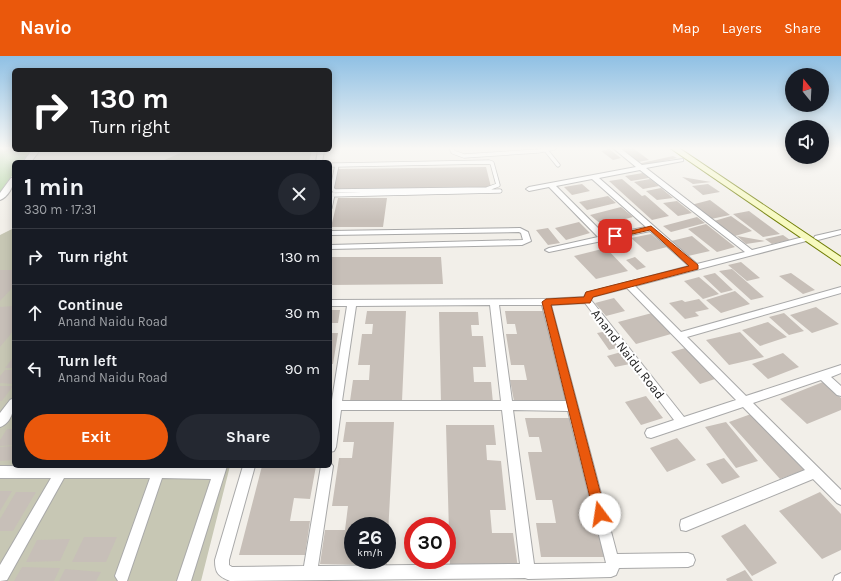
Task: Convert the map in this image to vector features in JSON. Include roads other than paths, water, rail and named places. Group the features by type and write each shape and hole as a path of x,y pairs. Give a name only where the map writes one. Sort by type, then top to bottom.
{"main road":[{"path":"707,172 841,262"},
{"path":"720,172 841,253"}],"street":[{"path":"529,189 618,172"},
{"path":"647,172 750,252"},
{"path":"594,177 695,267"},
{"path":"0,198 12,183"},
{"path":"551,185 603,238"},
{"path":"550,250 651,228"},
{"path":"332,233 520,230 524,232 527,241 522,244 332,247"},
{"path":"423,231 424,245"},
{"path":"818,238 841,232"},
{"name":"Anand Naidu Road","path":"682,423 587,300 589,295 807,238"},
{"path":"628,284 841,499"},
{"path":"679,336 841,290"},
{"path":"332,303 546,302 587,300"},
{"path":"494,302 528,572"},
{"path":"248,468 222,560 222,569 230,574 612,570 612,561 546,302"},
{"path":"332,419 333,405 352,303"},
{"path":"652,433 841,369"},
{"path":"822,375 841,392"},
{"path":"0,422 12,405"},
{"path":"333,405 572,406"},
{"path":"310,573 327,468"},
{"path":"0,472 61,470 158,473 220,469 184,581"},
{"path":"2,574 61,470"},
{"path":"686,525 815,472"},
{"path":"122,576 158,473"},
{"path":"612,561 688,560"}],"lane":[{"path":"335,172 332,189 334,191 487,188 498,185 495,172"},
{"path":"332,194 500,192"}]}
